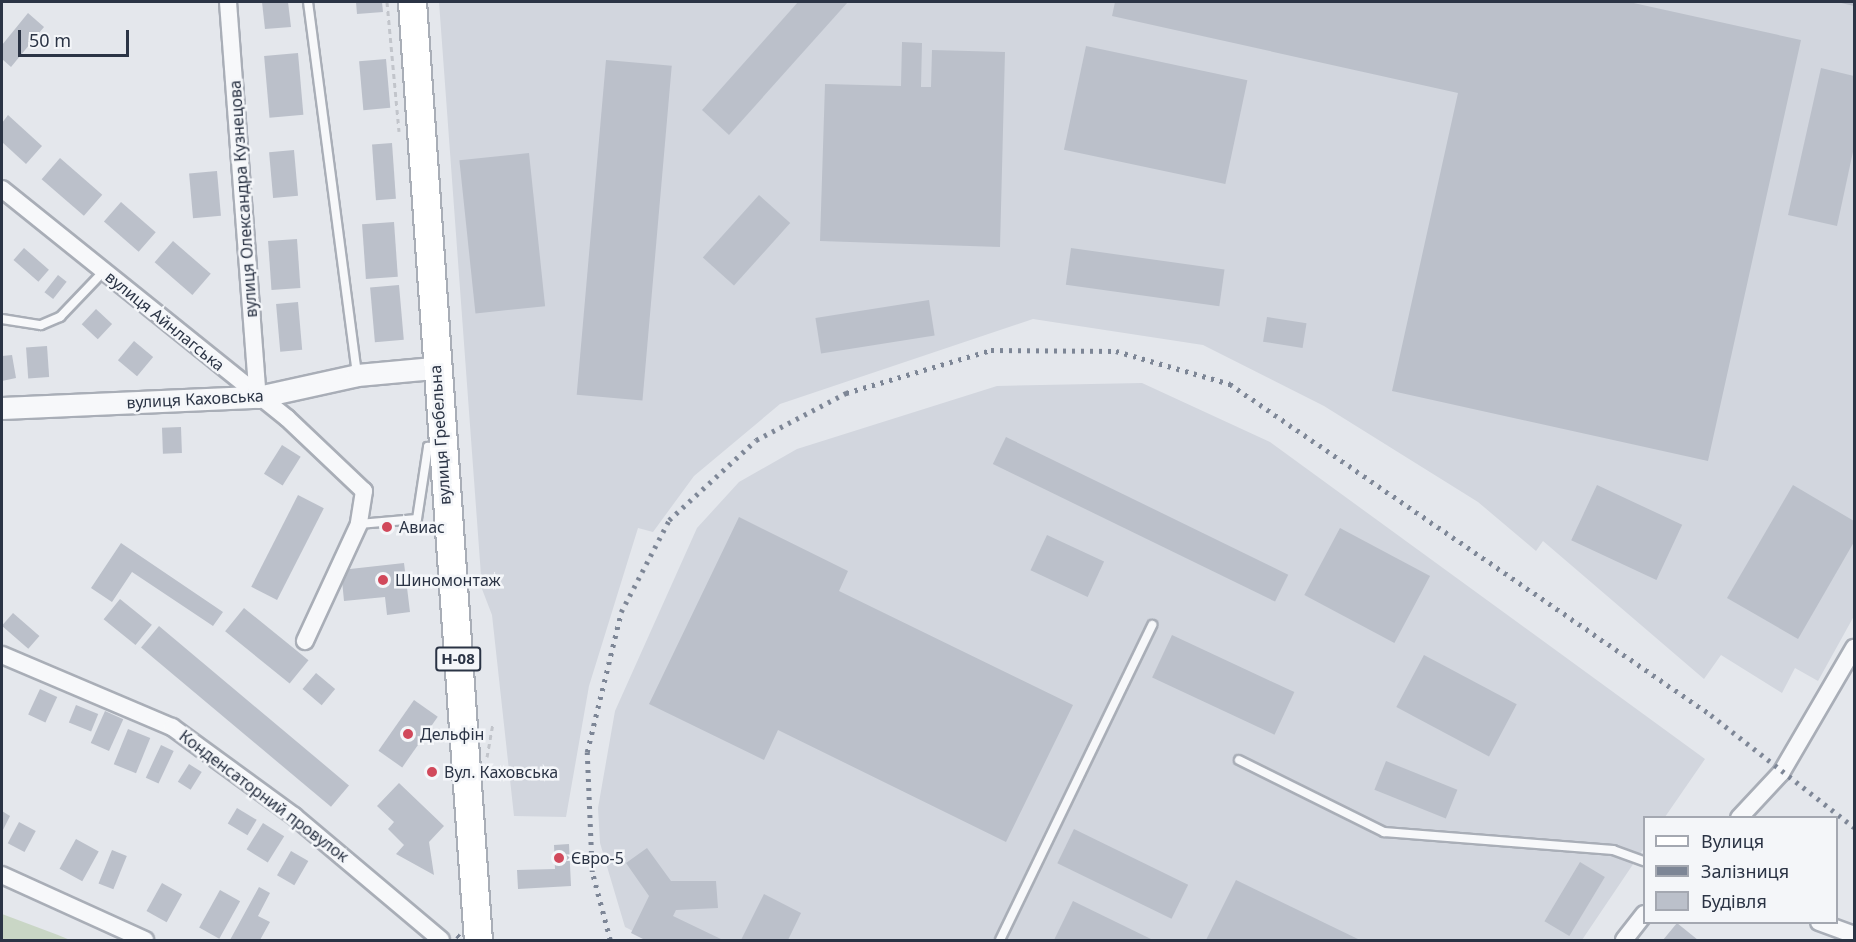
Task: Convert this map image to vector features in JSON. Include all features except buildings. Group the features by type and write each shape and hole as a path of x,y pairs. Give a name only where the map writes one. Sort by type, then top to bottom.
{"main road":[{"name":"вулиця Гребельна","path":"412,2 428,368 440,446 478,940"}],"street":[{"name":"вулиця Олександра Кузнецова","path":"228,2 258,397"},
{"name":"вулиця Айнлагська","path":"2,189 258,397 364,491 359,524 304,641"},
{"name":"вулиця Каховська","path":"2,408 258,397 357,375 428,368"},
{"path":"1741,816 1781,773 1854,648"},
{"name":"Конденсаторний провулок","path":"2,655 172,727 294,816 441,940"},
{"path":"2,875 144,940"},
{"path":"1624,940 1643,915"},
{"path":"1824,924 1854,935"}],"lane":[{"path":"308,2 357,375"},
{"path":"2,319 41,325 60,317 104,271"},
{"path":"359,524 417,519 428,447 440,446"},
{"path":"1000,940 1152,625"},
{"path":"1239,760 1384,832 1613,850 1643,861"}],"path":[{"path":"485,765 493,724"}],"shaded area":[{"path":"439,2 1854,2 1854,616 1818,681 1795,668 1782,693 1721,655 1704,679 1543,541 1536,551 1478,502 1324,406 1203,345 1033,319 780,404 694,476 653,532 638,528 589,686 566,817 514,816 492,615 482,589"},
{"path":"1142,383 1270,442 1705,759 1666,816 1643,816 1643,849 1582,940 651,940 625,927 600,843 598,808 615,711 697,528 739,482 797,449 997,386"}],"green space":[{"path":"2,914 58,935 70,940 2,940"}],"railway":[{"path":"610,940 592,872 587,752 621,612 669,520 756,440 846,393 991,350 1116,351 1230,384 1711,715 1854,827"},
{"path":"457,935 464,940"}],"place":[{"name":"Авиас","path":"387,527"},
{"name":"Шиномонтаж","path":"383,580"},
{"name":"Дельфін","path":"408,734"},
{"name":"Вул. Каховська","path":"432,772"},
{"name":"Євро-5","path":"559,858"}]}
